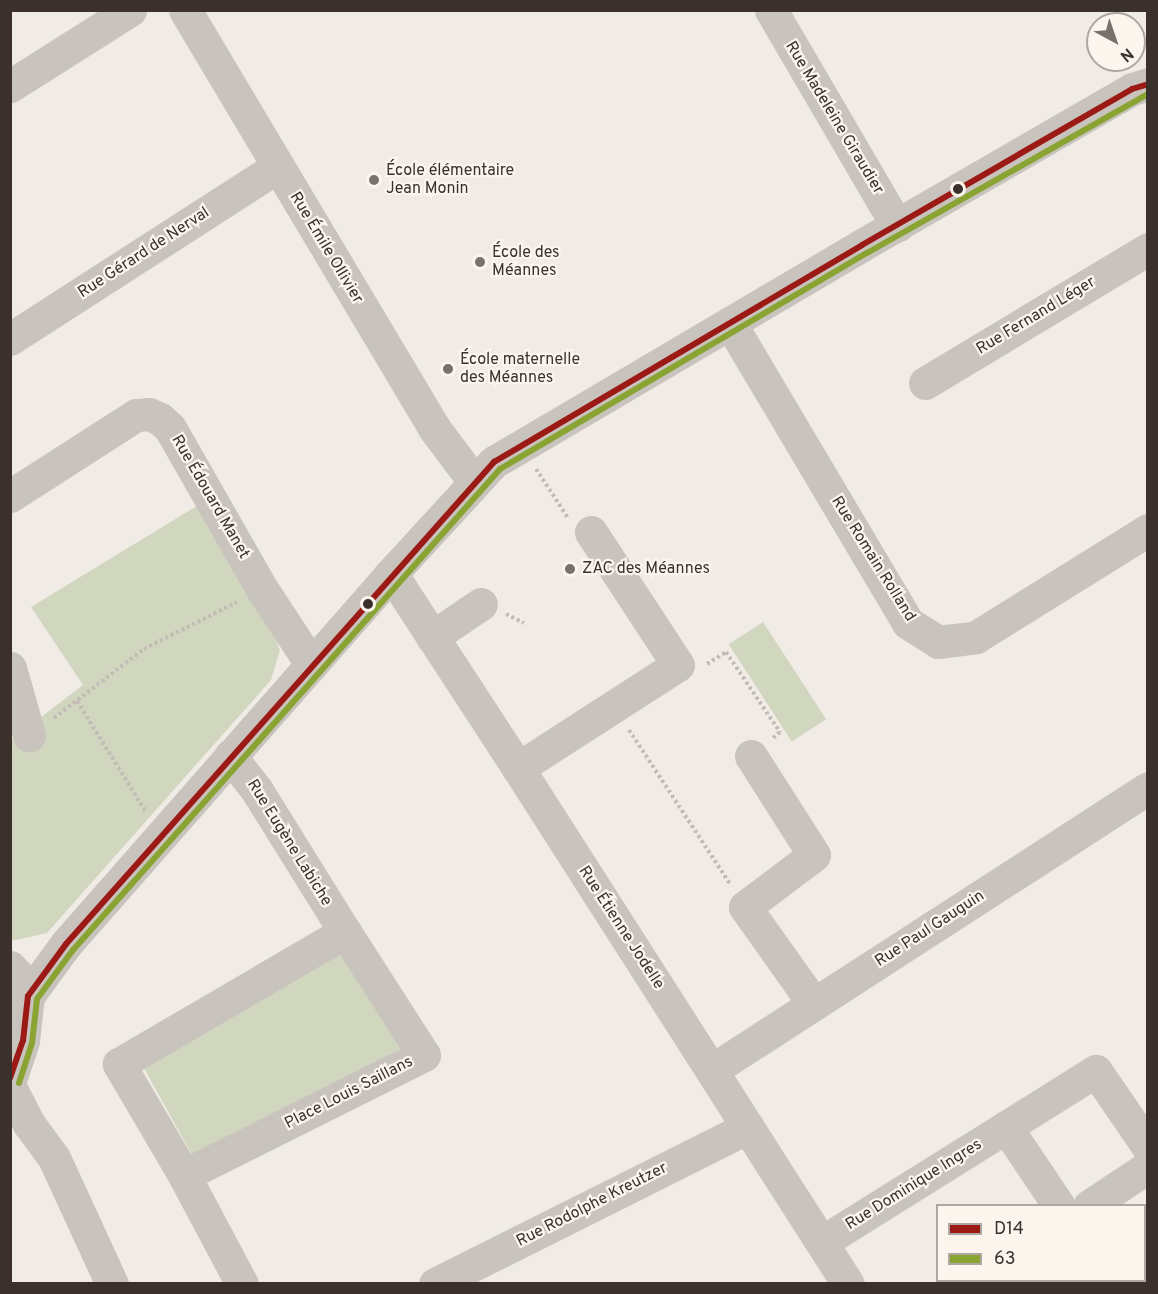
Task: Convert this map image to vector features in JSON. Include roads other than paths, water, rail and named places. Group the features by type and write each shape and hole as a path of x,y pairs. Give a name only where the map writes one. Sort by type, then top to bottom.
{"street":[{"path":"10,86 130,10"},
{"name":"Rue Émile Ollivier","path":"185,10 434,428 473,480"},
{"name":"Rue Madeleine Giraudier","path":"771,10 897,226"},
{"path":"10,1080 23,1041 18,977 66,944 473,480 520,444 1148,84"},
{"name":"Rue Gérard de Nerval","path":"10,339 278,167"},
{"name":"Rue Fernand Léger","path":"925,383 1148,249"},
{"name":"Rue Romain Rolland","path":"730,323 908,622 938,642 976,637 1148,530"},
{"name":"Rue Édouard Manet","path":"10,496 136,415 149,414 170,428 262,589 311,664"},
{"path":"518,768 678,666 591,532"},
{"name":"Rue Étienne Jodelle","path":"389,576 400,586 849,1284"},
{"path":"432,637 481,604"},
{"path":"10,668 29,735"},
{"name":"Rue Eugène Labiche","path":"230,756 256,789 345,932"},
{"path":"751,756 814,855 745,907 814,1004"},
{"name":"Rue Paul Gauguin","path":"712,1070 1148,788"},
{"path":"242,1284 184,1175 118,1064 345,932"},
{"name":"Place Louis Saillans","path":"184,1175 424,1055 345,932"},
{"name":"Rue Dominique Ingres","path":"822,1242 1096,1071 1148,1147"},
{"path":"10,1087 20,1119 54,1158 112,1284"},
{"name":"Rue Rodolphe Kreutzer","path":"435,1284 748,1127"},
{"path":"1006,1127 1058,1204"},
{"path":"1092,1204 1148,1167"}],"place":[{"name":"École élémentaire Jean Monin","path":"374,180"},
{"name":"École des Méannes","path":"480,262"},
{"name":"École maternelle des Méannes","path":"448,369"},
{"name":"ZAC des Méannes","path":"570,569"}]}
